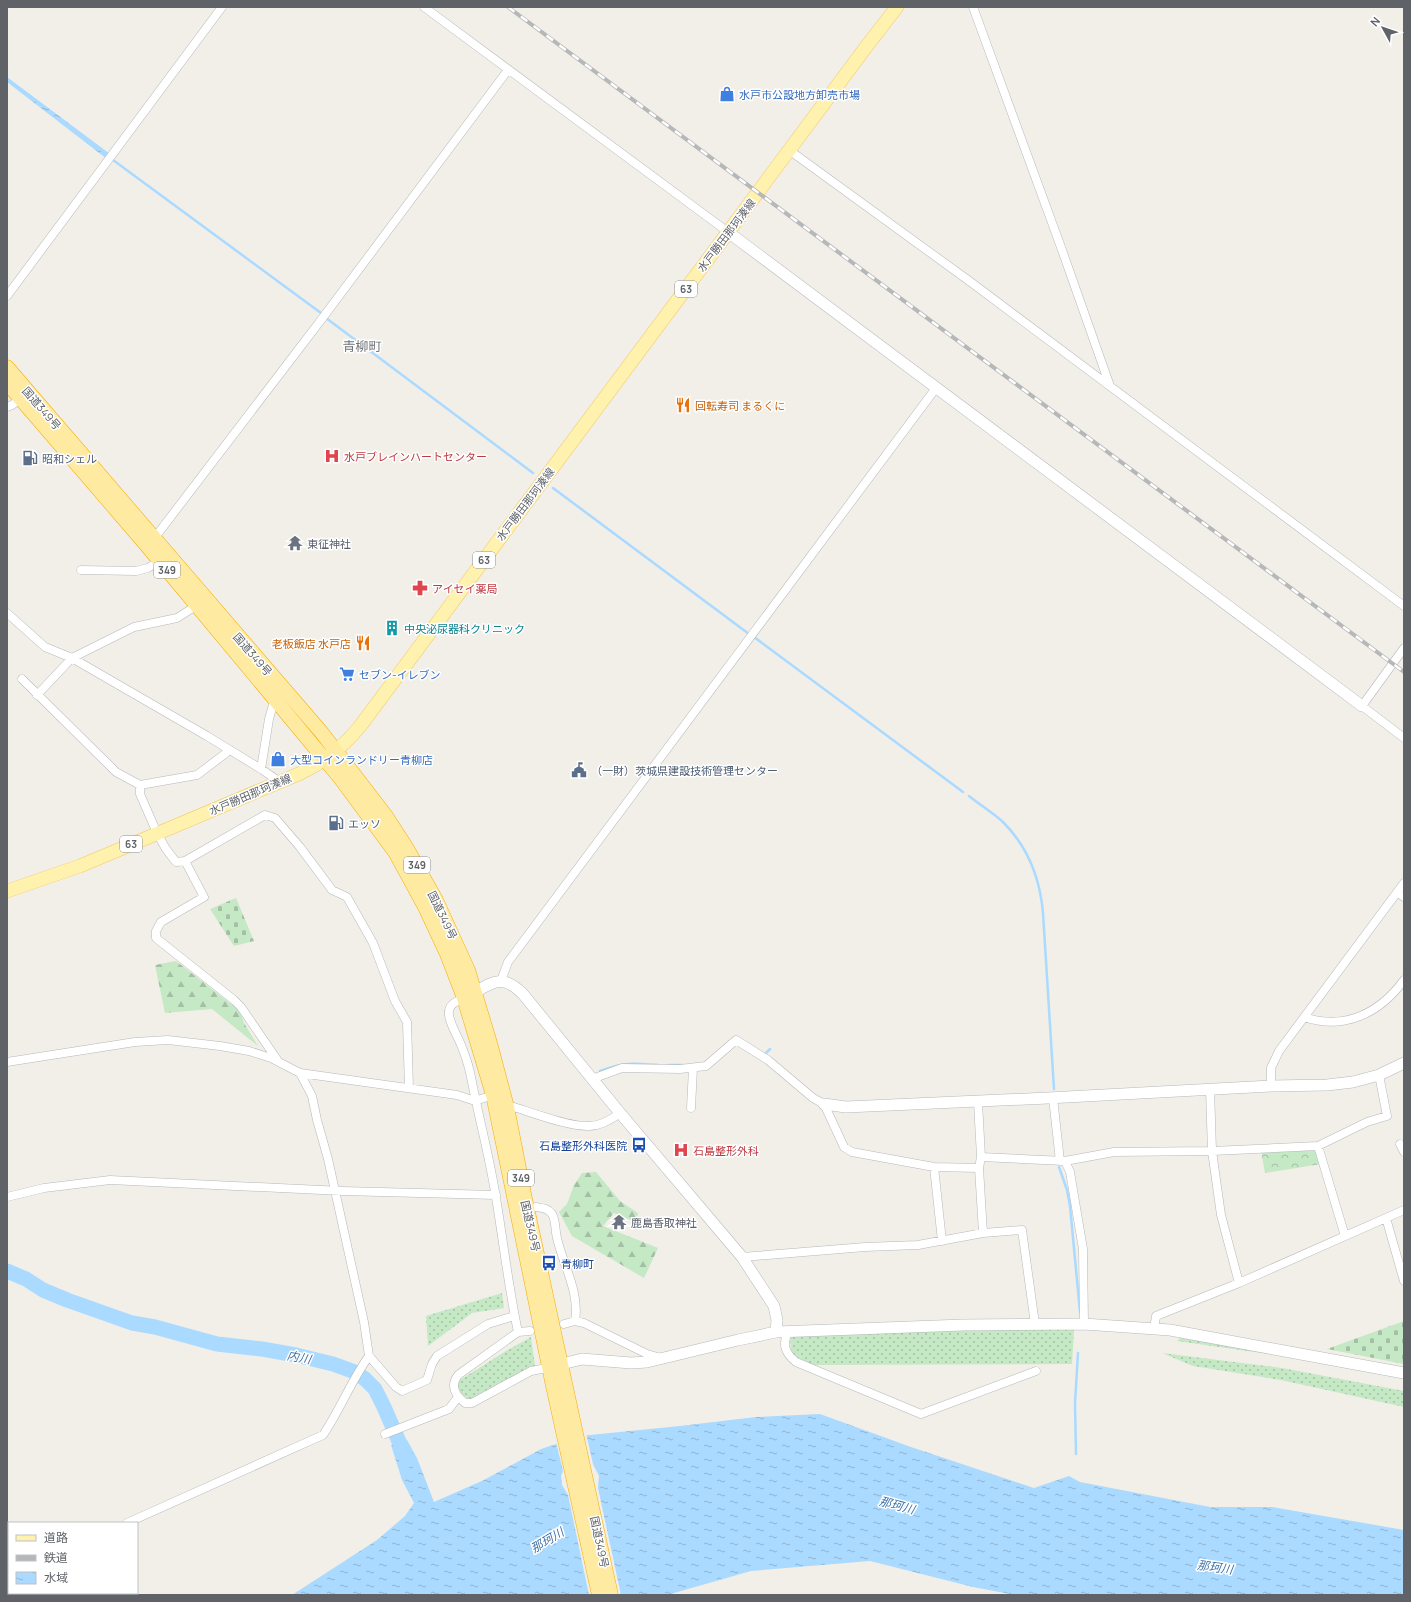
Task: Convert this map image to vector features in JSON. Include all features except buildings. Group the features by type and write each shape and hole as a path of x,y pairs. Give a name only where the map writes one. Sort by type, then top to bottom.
{"highway":[{"name":"国道349号","path":"7,367 25,396 331,755 412,881 470,995 507,1107 599,1595"},
{"name":"国道349号","path":"7,383 25,396"},
{"name":"国道349号","path":"151,543 159,561 201,602 275,698 331,755"},
{"name":"国道349号","path":"470,995 556,1366"},
{"name":"国道349号","path":"559,1385 611,1595"}],"main road":[{"name":"水戸勝田那珂湊線","path":"7,891 80,866 280,782 307,770 331,755 361,725 897,7"}],"street":[{"path":"7,296 222,7"},
{"path":"424,7 728,232 1404,738"},
{"path":"973,7 1062,250 1110,387"},
{"path":"151,543 321,320 508,70"},
{"path":"789,150 972,283 1404,606"},
{"path":"501,981 508,962 512,956 936,388"},
{"path":"7,407 25,396"},
{"path":"81,570 136,571 148,568 159,561"},
{"path":"38,695 72,658 134,627 177,618 201,602"},
{"path":"7,613 45,647 72,658 230,750 280,782"},
{"path":"1362,706 1404,648"},
{"path":"22,679 116,772 140,785 197,775 230,750"},
{"path":"261,769 269,719 275,698"},
{"path":"140,785 140,794 166,849 176,862 185,861 265,815 275,818 300,847 332,890 347,897 373,943 395,1001 407,1022 409,1088"},
{"path":"185,861 204,897 161,922 156,931 156,938 241,1007 279,1063"},
{"path":"1271,1086 1271,1068 1278,1051 1401,895 1404,883"},
{"path":"518,1332 514,1316 496,1194 488,1152 475,1101 472,1081 463,1050 449,1017 448,1011 451,1005 494,982 501,981 515,986 522,994 742,1257 774,1306 777,1320 776,1332"},
{"path":"1304,1017 1314,1021 1328,1022 1353,1019 1380,1006 1403,982"},
{"path":"7,1062 135,1042 168,1040 249,1051 271,1058 300,1073 457,1095 475,1101 493,1095"},
{"path":"592,1079 622,1068 665,1069 706,1066 736,1040 768,1060 813,1098 824,1104 846,1107 978,1102 1353,1082 1379,1075 1404,1063"},
{"path":"691,1108 693,1068"},
{"path":"300,1073 312,1096 364,1322 369,1356 402,1391 427,1380 432,1364 437,1356 488,1324 514,1316"},
{"path":"981,1157 1062,1161 1114,1152 1212,1151 1318,1146 1367,1122 1387,1116 1379,1075"},
{"path":"1210,1089 1212,1151 1221,1215 1239,1283"},
{"path":"1054,1098 1062,1161 1070,1172 1083,1249 1084,1324"},
{"path":"978,1102 981,1157 979,1168 983,1233"},
{"path":"824,1104 844,1147 852,1152 934,1166 979,1168"},
{"path":"507,1107 514,1107 578,1125 590,1126 601,1123 620,1113"},
{"path":"1400,1144 1404,1152"},
{"path":"1318,1146 1345,1236"},
{"path":"934,1166 942,1241"},
{"path":"7,1197 44,1188 110,1180 335,1191 496,1194"},
{"path":"536,1207 545,1208 552,1214 557,1240 569,1274 577,1311 575,1321"},
{"path":"1154,1329 1156,1316 1239,1283 1404,1210"},
{"path":"1386,1218 1404,1281"},
{"path":"742,1257 865,1247 918,1245 983,1233 1022,1230 1034,1324"},
{"path":"564,1324 575,1321 593,1326 647,1354 662,1359"},
{"path":"530,1331 518,1332 458,1375 453,1388 458,1397 465,1403 472,1403 531,1371 582,1359 632,1363 647,1362 776,1332 962,1325 1084,1324 1170,1330 1404,1373"},
{"path":"788,1332 785,1348 787,1353 796,1362 921,1414 1036,1371"},
{"path":"129,1522 323,1435 352,1381 369,1356"},
{"path":"385,1434 449,1408 458,1397"}],"green space":[{"path":"236,898 254,941 234,946 210,909"},
{"path":"176,961 240,1011 244,1023 258,1046 212,1009 165,1013 155,965"},
{"path":"1315,1148 1321,1164 1265,1173 1261,1151"},
{"path":"596,1172 620,1201 638,1213 637,1223 614,1213 603,1226 658,1248 644,1278 572,1236 559,1212 567,1204 574,1185 582,1173"},
{"path":"502,1293 504,1308 472,1313 428,1346 426,1316"},
{"path":"1404,1321 1404,1364 1327,1349"},
{"path":"1074,1329 1072,1364 813,1365 791,1354 790,1334"},
{"path":"1182,1336 1317,1361 1177,1341"},
{"path":"531,1337 535,1366 477,1398 468,1399 462,1394 457,1387 460,1380"},
{"path":"1162,1353 1282,1368 1404,1391 1404,1407 1281,1380 1193,1366"}],"water":[{"path":"7,77 110,154 107,159 7,82"},
{"name":"那珂川","path":"820,1414 911,1447 1034,1488 1069,1476 1080,1482 1210,1507 1272,1507 1404,1530 1404,1595 1015,1595 973,1587 870,1561 751,1571 667,1595 292,1595 377,1540 405,1516 414,1503 402,1480 391,1445 407,1440 417,1458 434,1502 484,1480 541,1449 580,1436 756,1417"}],"pier":[{"path":"586,1433 593,1464 599,1476 598,1488 621,1595 589,1595 568,1495 562,1485 561,1476 563,1471 556,1442"}],"waterway":[{"path":"113,160 321,313"},
{"path":"326,318 533,473"},
{"path":"553,488 749,634"},
{"path":"754,637 963,792"},
{"path":"969,796 1003,822 1012,832 1026,853 1036,875 1043,913 1054,1089"},
{"path":"763,1054 764,1055 770,1049"},
{"path":"600,1071 629,1064 658,1065"},
{"path":"669,1065 684,1065"},
{"path":"1059,1167 1067,1190 1070,1206 1080,1312"},
{"name":"内川","path":"7,1271 26,1279 43,1290 67,1300 132,1323 155,1327 217,1344 262,1349 296,1355 333,1364 355,1372 375,1389 407,1460"},
{"path":"1076,1454 1075,1403 1078,1353"}],"railway":[{"path":"508,7 1404,672"}],"place":[{"name":"水戸市公設地方卸売市場","path":"727,94"},
{"name":"回転寿司 まるくに","path":"683,405"},
{"name":"水戸ブレインハートセンター","path":"332,456"},
{"name":"昭和シェル","path":"30,458"},
{"name":"東征神社","path":"295,543"},
{"name":"アイセイ薬局","path":"420,588"},
{"name":"中央泌尿器科クリニック","path":"392,628"},
{"name":"老板飯店 水戸店","path":"363,643"},
{"name":"セブン-イレブン","path":"347,674"},
{"name":"大型コインランドリー青柳店","path":"278,759"},
{"name":"（一財）茨城県建設技術管理センター","path":"579,770"},
{"name":"エッソ","path":"336,823"},
{"name":"石島整形外科医院","path":"639,1145"},
{"name":"石島整形外科","path":"681,1150"},
{"name":"鹿島香取神社","path":"619,1222"},
{"name":"青柳町","path":"549,1263"}],"district":[{"name":"青柳町","path":"362,346"}]}
